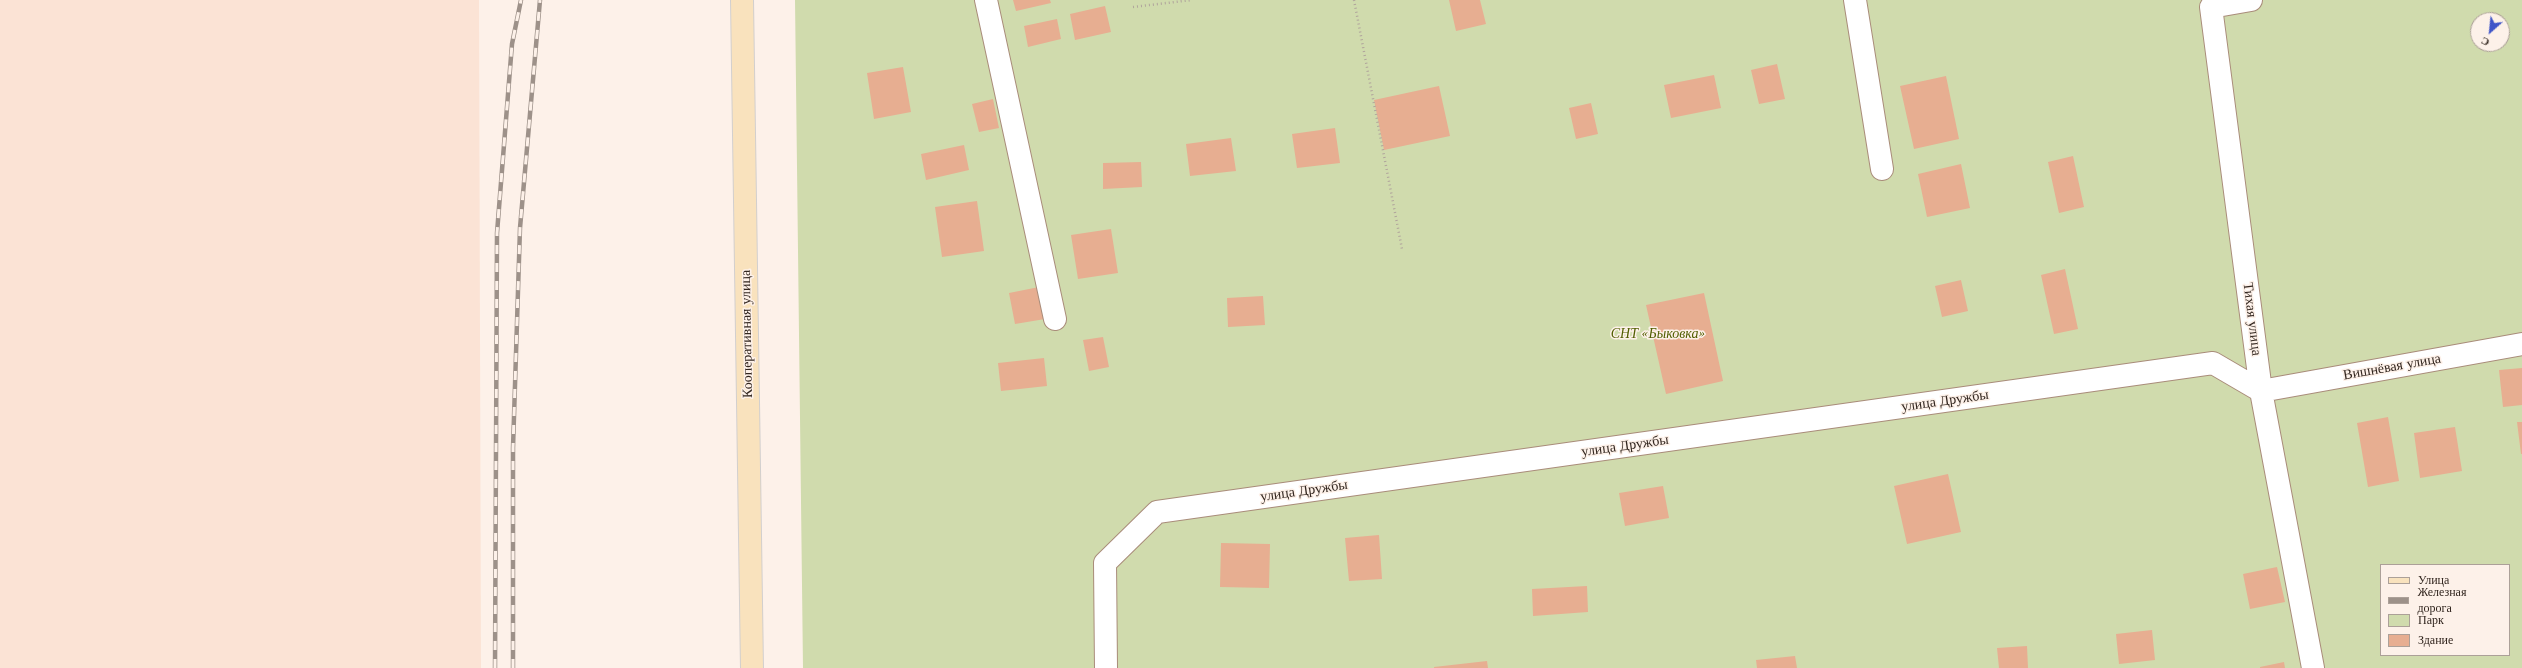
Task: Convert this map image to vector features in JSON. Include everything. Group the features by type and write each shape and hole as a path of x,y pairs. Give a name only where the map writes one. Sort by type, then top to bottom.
{"main road":[{"name":"Кооперативная улица","path":"742,0 752,668"}],"street":[{"path":"986,0 1055,319"},
{"path":"1855,0 1882,169"},
{"name":"Тихая улица","path":"2251,0 2211,4 2261,391 2313,668"},
{"name":"Вишнёвая улица","path":"2261,391 2522,344"},
{"name":"улица Дружбы","path":"1106,668 1105,563 1157,512 2212,363 2261,391"}],"path":[{"path":"1133,7 1192,0"},
{"path":"1354,0 1402,249"}],"shaded area":[{"path":"0,0 479,0 481,668 0,668"}],"green space":[{"name":"СНТ «Быковка»","path":"795,0 2522,0 2522,668 803,668"}],"building":[{"path":"1013,0 1050,0 1051,3 1016,11"},
{"path":"1449,0 1480,0 1486,24 1456,31"},
{"path":"1105,6 1111,32 1075,40 1070,14"},
{"path":"1057,19 1061,39 1028,47 1024,26"},
{"path":"1777,64 1785,99 1759,104 1751,70"},
{"path":"903,67 911,112 874,119 867,73"},
{"path":"1714,75 1721,108 1671,118 1664,85"},
{"path":"1946,76 1959,139 1914,149 1900,86"},
{"path":"1439,86 1450,136 1384,150 1374,100"},
{"path":"993,99 999,128 979,132 972,104"},
{"path":"1591,103 1598,134 1576,139 1569,108"},
{"path":"1335,128 1340,163 1297,168 1292,134"},
{"path":"1231,138 1236,171 1190,176 1186,144"},
{"path":"964,145 969,170 926,180 921,154"},
{"path":"2073,156 2084,207 2059,213 2048,162"},
{"path":"1141,162 1142,187 1103,189 1103,163"},
{"path":"1961,164 1970,208 1927,217 1918,174"},
{"path":"977,201 984,251 942,257 935,207"},
{"path":"1111,229 1118,273 1078,279 1071,235"},
{"path":"2065,269 2078,329 2054,334 2041,275"},
{"path":"1961,280 1968,311 1942,317 1935,286"},
{"path":"1039,287 1045,319 1015,324 1009,293"},
{"path":"1704,293 1723,381 1666,394 1646,305"},
{"path":"1263,296 1265,325 1228,327 1227,298"},
{"path":"1103,337 1109,367 1089,371 1083,340"},
{"path":"1044,358 1047,386 1001,391 998,363"},
{"path":"2522,368 2522,405 2503,407 2499,370"},
{"path":"2388,417 2399,481 2368,487 2357,423"},
{"path":"2517,422 2522,422 2522,454 2521,454"},
{"path":"2455,427 2462,471 2420,478 2414,433"},
{"path":"1948,474 1961,532 1907,544 1894,486"},
{"path":"1663,486 1669,518 1625,526 1619,493"},
{"path":"1379,535 1382,579 1349,581 1345,538"},
{"path":"1221,543 1270,544 1269,588 1220,587"},
{"path":"2277,567 2285,602 2250,609 2243,574"},
{"path":"1587,586 1588,612 1533,616 1532,589"},
{"path":"2152,630 2155,660 2119,664 2116,634"},
{"path":"2027,646 2028,668 1999,668 1997,648"},
{"path":"1795,656 1797,668 1757,668 1756,660"},
{"path":"1487,661 1488,668 1434,668 1434,667"},
{"path":"2284,662 2285,668 2260,668 2260,667"}],"railway":[{"path":"495,668 497,233 512,44 521,0"},
{"path":"513,668 513,448 520,228 540,0"}]}
